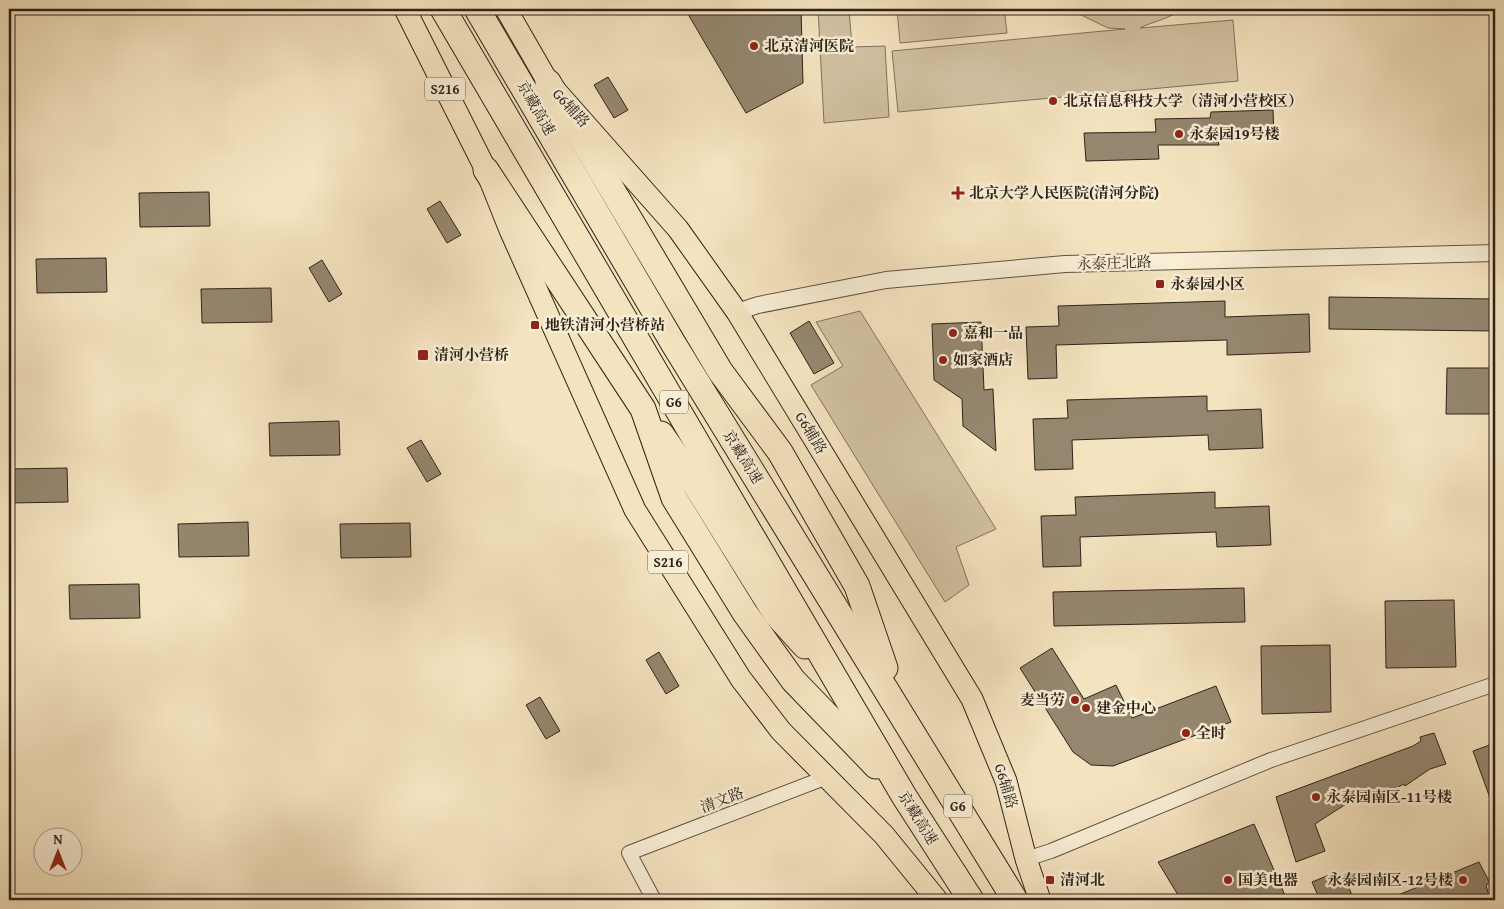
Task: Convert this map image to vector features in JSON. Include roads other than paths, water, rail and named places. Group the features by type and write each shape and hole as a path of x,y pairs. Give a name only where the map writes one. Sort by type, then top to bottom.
{"highway":[{"name":"京藏高速","path":"443,9 904,796 971,900"},
{"name":"京藏高速","path":"478,9 673,343 1015,900"},
{"path":"548,82 720,371 780,452 857,586 901,712"},
{"path":"486,170 686,470 776,614 836,679"},
{"path":"644,409 674,498 745,613 793,680 904,796"}],"main road":[{"name":"S216","path":"405,9 486,170 510,230 634,510 741,679 781,731 884,835 937,900"},
{"name":"G6辅路","path":"506,9 548,82 678,229 736,312 972,699 1006,782 1026,859 1040,900"}],"street":[{"name":"永泰庄北路","path":"736,312 758,305 886,280 1065,264 1495,253"},
{"path":"1026,859 1051,851 1271,760 1495,684"},
{"name":"清文路","path":"654,900 629,853 827,777"}],"place":[{"name":"北京清河医院","path":"754,46"},
{"name":"北京信息科技大学（清河小营校区）","path":"1053,101"},
{"name":"永泰园19号楼","path":"1179,134"},
{"name":"北京大学人民医院(清河分院)","path":"958,193"},
{"name":"永泰园小区","path":"1160,284"},
{"name":"地铁清河小营桥站","path":"535,325"},
{"name":"嘉和一品","path":"953,333"},
{"name":"清河小营桥","path":"423,355"},
{"name":"如家酒店","path":"943,360"},
{"name":"麦当劳","path":"1075,700"},
{"name":"建金中心","path":"1086,708"},
{"name":"全时","path":"1186,733"},
{"name":"永泰园南区-11号楼","path":"1316,797"},
{"name":"清河北","path":"1050,880"},
{"name":"国美电器","path":"1228,880"},
{"name":"永泰园南区-12号楼","path":"1463,880"}]}
